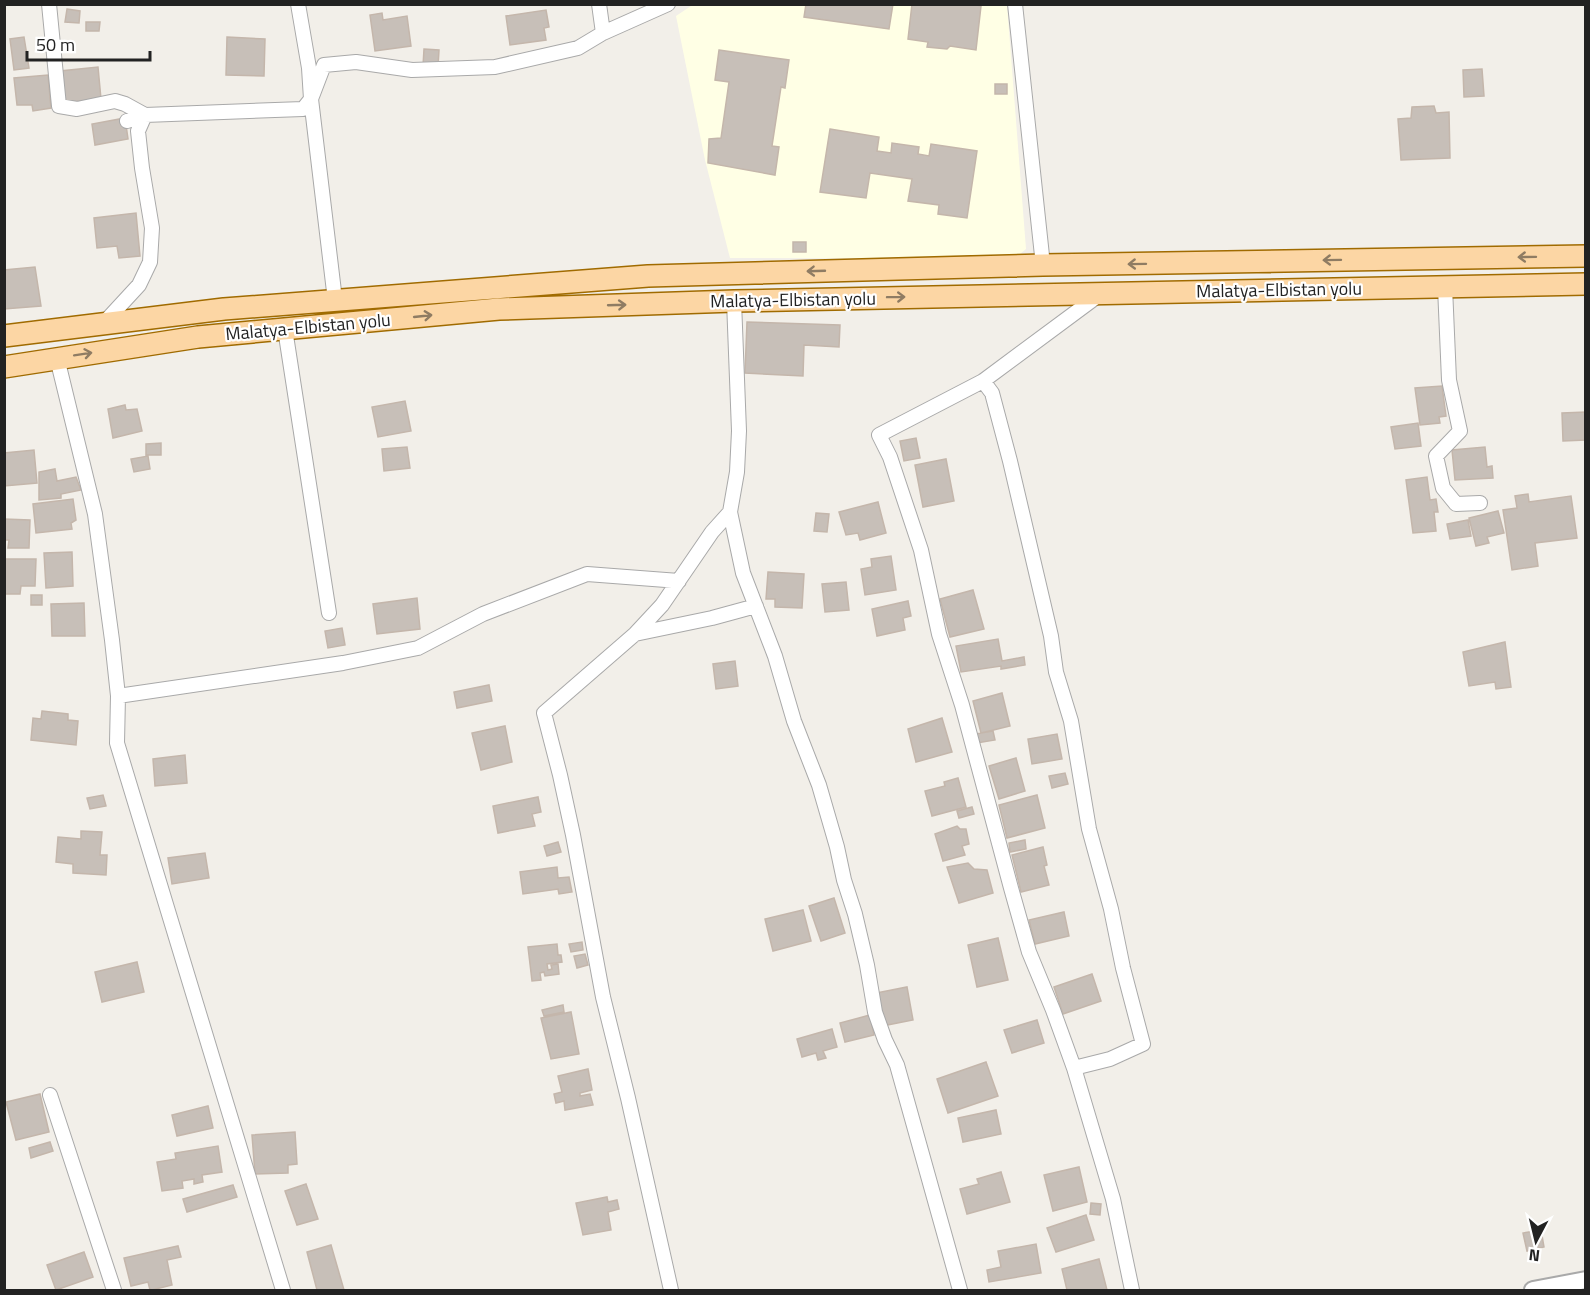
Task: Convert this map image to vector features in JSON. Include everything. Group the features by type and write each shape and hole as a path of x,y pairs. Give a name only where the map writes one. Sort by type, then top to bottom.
{"main road":[{"name":"Malatya-Elbistan yolu","path":"4,336 224,309 648,276 1043,265 1586,256"},
{"name":"Malatya-Elbistan yolu","path":"4,367 198,337 500,309 734,301 1586,284"}],"street":[{"path":"49,4 59,106 77,109 115,101 146,115"},
{"path":"298,4 309,68 335,300"},
{"path":"599,4 603,33"},
{"path":"127,121 146,115 303,109 311,99 324,65 356,62 412,70 495,66 578,48 603,33 668,4"},
{"path":"1015,4 1043,265"},
{"path":"103,324 139,285 150,262 152,228 138,131 146,115"},
{"path":"1445,287 1449,380 1460,431 1436,456 1443,488 1456,504 1480,502"},
{"path":"1101,293 983,381 879,435 890,457 921,550 939,634 962,705 1029,952 1074,1068 1113,1199 1132,1290"},
{"path":"734,301 739,431 737,472 730,512 743,573 775,656 794,721 819,785 855,914 875,1012 897,1065 960,1290"},
{"path":"285,329 328,613"},
{"path":"57,358 95,514 118,696 117,743 283,1290"},
{"path":"983,381 992,393 1010,461 1051,636 1056,672 1071,720 1089,829 1111,909 1143,1044 1110,1059 1074,1068"},
{"path":"671,1290 603,997 573,835 544,713 635,634 662,605 712,532 730,512"},
{"path":"118,696 343,663 418,648 483,614 587,574 679,581"},
{"path":"635,634 756,606"},
{"path":"50,1095 114,1290"},
{"path":"1533,1290 1586,1280"}],"shaded area":[{"path":"694,4 1007,5 1026,249 1014,259 730,258 705,160 676,16"}],"building":[{"path":"806,4 893,4 889,29 804,17"},
{"path":"912,4 981,6 976,50 950,46 947,49 927,47 928,42 908,39"},
{"path":"67,9 80,11 79,23 65,22"},
{"path":"546,10 549,27 544,28 546,40 510,45 506,16"},
{"path":"382,13 383,20 407,16 411,46 375,51 370,15"},
{"path":"86,22 100,22 99,31 86,31"},
{"path":"24,37 29,68 14,70 10,39"},
{"path":"227,37 265,39 264,76 226,75"},
{"path":"424,49 439,50 438,66 423,66"},
{"path":"719,50 789,60 785,88 781,87 772,146 779,147 775,175 708,163 709,139 721,138 729,82 715,80"},
{"path":"98,67 101,99 64,103 60,71"},
{"path":"1482,69 1484,96 1464,97 1463,70"},
{"path":"48,75 51,108 33,111 32,105 17,105 14,78"},
{"path":"995,84 1007,84 1007,94 995,94"},
{"path":"1434,106 1436,113 1449,112 1450,158 1401,160 1398,119 1411,118 1412,107"},
{"path":"125,118 128,139 95,145 92,124"},
{"path":"830,129 879,137 877,151 891,153 892,143 919,147 918,154 929,156 931,144 977,151 967,218 938,214 939,205 908,201 912,179 870,173 866,198 820,192"},
{"path":"136,213 140,256 119,258 117,246 97,248 94,218"},
{"path":"793,242 806,242 806,252 793,252"},
{"path":"35,267 41,306 4,309 4,270"},
{"path":"747,322 840,325 839,347 804,345 803,376 745,373"},
{"path":"1442,386 1446,416 1439,417 1440,423 1420,425 1415,388"},
{"path":"405,401 411,431 378,437 372,407"},
{"path":"125,405 126,410 137,409 142,431 113,438 108,409"},
{"path":"1586,412 1586,440 1563,441 1562,413"},
{"path":"1418,423 1421,446 1395,449 1391,427"},
{"path":"916,438 920,458 904,461 900,441"},
{"path":"161,443 161,455 146,455 146,444"},
{"path":"407,447 410,468 384,471 382,449"},
{"path":"1485,447 1487,467 1492,466 1493,478 1455,480 1452,450"},
{"path":"34,450 37,483 4,486 4,453"},
{"path":"148,456 150,469 134,472 131,459"},
{"path":"946,459 954,501 923,507 915,465"},
{"path":"55,469 57,481 76,477 81,490 61,494 61,498 39,500 39,472"},
{"path":"1427,477 1430,500 1436,499 1438,512 1434,512 1436,531 1413,533 1406,480"},
{"path":"1528,494 1529,502 1571,496 1577,538 1535,543 1538,566 1512,570 1503,510 1517,508 1515,496"},
{"path":"73,499 76,520 71,523 72,529 36,533 33,504"},
{"path":"878,502 886,533 860,540 858,533 846,535 839,512"},
{"path":"1498,511 1504,533 1487,537 1489,543 1476,546 1469,518"},
{"path":"816,513 829,514 827,532 814,531"},
{"path":"4,519 30,520 29,548 8,548 9,540 4,540"},
{"path":"1468,520 1471,536 1450,539 1447,524"},
{"path":"72,552 73,586 46,588 44,553"},
{"path":"891,556 896,590 865,595 861,569 872,567 871,559"},
{"path":"4,559 36,559 35,586 21,586 20,594 4,594"},
{"path":"768,572 804,574 802,608 775,607 775,599 766,599"},
{"path":"846,582 849,610 825,612 822,584"},
{"path":"973,590 984,629 950,637 940,599"},
{"path":"31,595 42,595 42,605 31,605"},
{"path":"417,598 420,629 377,634 373,604"},
{"path":"908,601 911,616 903,618 905,630 877,636 872,609"},
{"path":"84,603 85,636 52,636 51,604"},
{"path":"342,628 345,645 328,648 325,631"},
{"path":"998,639 1002,661 1024,657 1025,665 961,672 956,646"},
{"path":"1505,642 1511,687 1496,689 1495,682 1469,686 1463,652"},
{"path":"735,661 738,686 716,689 713,664"},
{"path":"489,685 492,701 457,708 454,692"},
{"path":"1002,693 1010,726 981,733 973,701"},
{"path":"42,711 68,714 68,720 78,721 76,745 31,740 33,718 41,719"},
{"path":"942,718 952,752 916,762 908,729"},
{"path":"505,726 512,762 481,770 472,733"},
{"path":"993,731 995,740 977,743 975,734"},
{"path":"1057,734 1062,759 1032,764 1028,739"},
{"path":"185,755 187,783 155,786 153,759"},
{"path":"1016,758 1025,791 999,799 989,766"},
{"path":"1065,773 1068,784 1052,788 1049,776"},
{"path":"958,778 966,807 932,816 925,791 945,786 944,782"},
{"path":"103,795 106,806 90,809 87,798"},
{"path":"1037,795 1045,828 1007,838 999,805"},
{"path":"538,797 541,812 532,814 535,826 498,833 493,806"},
{"path":"972,807 974,814 959,818 957,811"},
{"path":"957,826 960,829 966,829 969,844 962,846 965,855 943,861 935,834"},
{"path":"81,831 102,832 100,855 107,855 106,875 73,873 73,864 56,862 58,837 81,839"},
{"path":"1025,840 1026,849 1010,852 1009,843"},
{"path":"558,842 561,852 547,856 544,846"},
{"path":"1043,847 1047,865 1044,866 1049,885 1021,892 1012,855"},
{"path":"205,853 209,878 172,884 168,858"},
{"path":"968,863 974,869 987,870 993,893 959,903 947,867"},
{"path":"557,867 558,878 569,877 572,892 559,894 558,889 523,894 520,872"},
{"path":"834,898 845,933 821,941 809,906"},
{"path":"803,910 811,941 773,951 765,919"},
{"path":"1064,912 1069,936 1035,944 1029,920"},
{"path":"998,938 1008,980 977,987 968,945"},
{"path":"582,942 583,950 571,952 569,944"},
{"path":"557,944 558,955 561,955 562,962 547,964 548,970 552,969 551,965 558,964 559,974 545,976 544,972 540,973 541,980 532,981 528,947"},
{"path":"585,954 588,965 577,968 574,956"},
{"path":"137,962 144,992 102,1002 95,972"},
{"path":"1092,974 1101,1001 1063,1014 1054,987"},
{"path":"907,987 913,1020 882,1026 876,993"},
{"path":"563,1005 564,1012 544,1016 542,1010"},
{"path":"571,1012 579,1054 551,1059 541,1018"},
{"path":"870,1015 874,1035 845,1042 840,1023"},
{"path":"1037,1020 1044,1043 1012,1053 1004,1030"},
{"path":"832,1029 837,1047 823,1051 826,1058 818,1060 816,1053 802,1057 797,1039"},
{"path":"986,1062 998,1096 948,1113 937,1079"},
{"path":"588,1069 592,1090 580,1093 580,1096 590,1094 593,1105 565,1110 564,1101 556,1103 554,1094 562,1092 558,1076"},
{"path":"40,1094 49,1132 16,1140 6,1102"},
{"path":"208,1106 213,1128 177,1136 172,1115"},
{"path":"996,1110 1001,1134 963,1142 958,1118"},
{"path":"295,1132 297,1164 288,1165 288,1173 255,1174 252,1135"},
{"path":"50,1142 53,1151 31,1158 29,1148"},
{"path":"218,1146 222,1172 202,1175 203,1182 194,1184 194,1179 182,1181 183,1188 162,1191 157,1162 176,1159 175,1153"},
{"path":"1079,1167 1087,1202 1053,1211 1044,1175"},
{"path":"1001,1172 1010,1202 967,1214 960,1189 979,1184 977,1179"},
{"path":"306,1184 318,1219 297,1225 285,1191"},
{"path":"233,1185 237,1197 187,1212 183,1199"},
{"path":"607,1197 608,1202 617,1200 619,1209 608,1212 611,1230 583,1235 576,1203"},
{"path":"1091,1203 1101,1204 1100,1215 1090,1214"},
{"path":"1086,1215 1094,1240 1056,1252 1047,1228"},
{"path":"1541,1230 1544,1247 1527,1251 1523,1233"},
{"path":"1036,1244 1041,1273 989,1282 987,1270 1001,1267 998,1251"},
{"path":"331,1245 344,1290 317,1290 307,1252"},
{"path":"178,1246 181,1257 167,1260 172,1285 152,1290 148,1282 131,1286 124,1258"},
{"path":"84,1252 93,1277 56,1290 47,1265"},
{"path":"1099,1259 1107,1290 1067,1290 1062,1269"}]}
